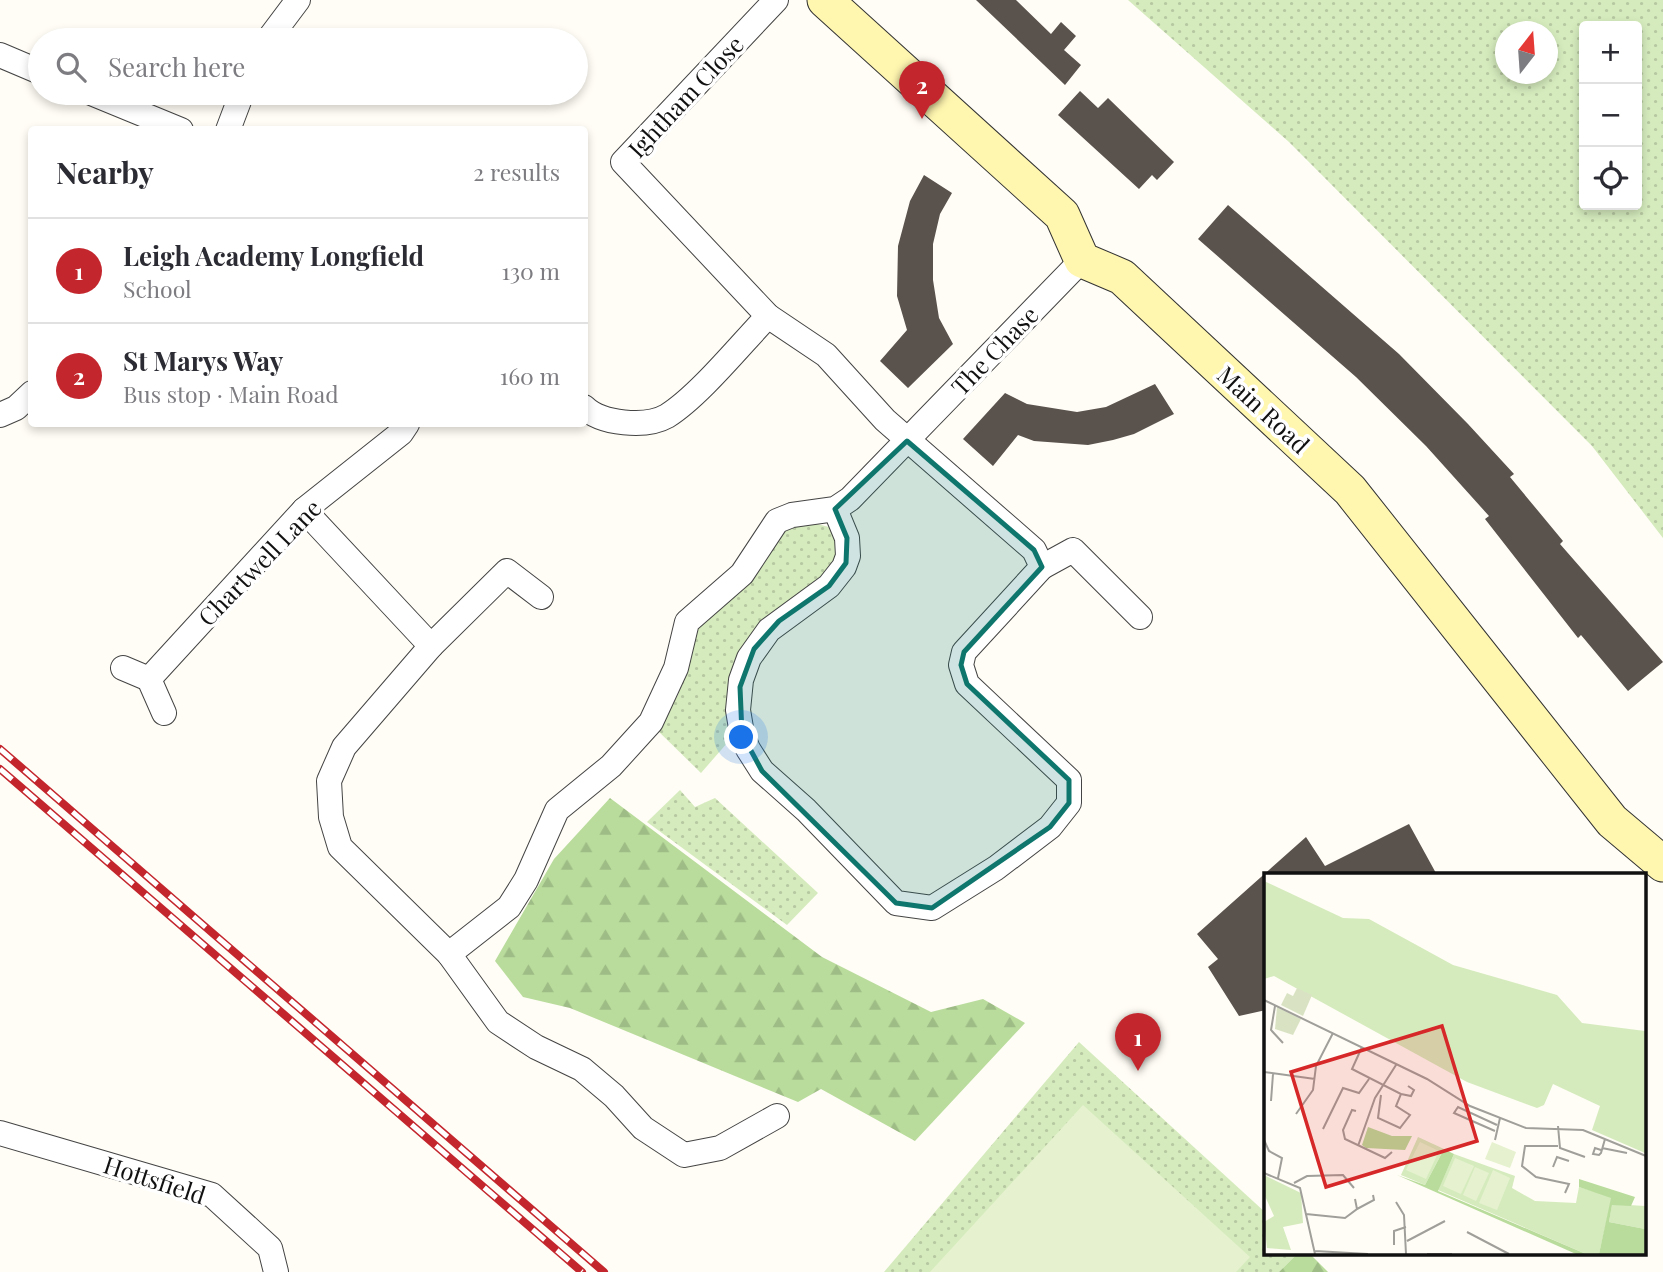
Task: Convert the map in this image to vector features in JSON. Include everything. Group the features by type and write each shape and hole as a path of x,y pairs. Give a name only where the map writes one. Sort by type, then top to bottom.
{"main road":[{"path":"825,0 1062,215 1082,260"},
{"name":"Main Road","path":"1082,260 1122,277 1350,490 1612,821 1663,864"}],"street":[{"path":"277,28 298,0"},
{"name":"Ightham Close","path":"768,316 623,162 776,0"},
{"path":"0,55 28,67"},
{"path":"120,105 171,126"},
{"path":"230,126 237,105"},
{"name":"The Chase","path":"835,509 856,493 1082,260"},
{"path":"588,411 593,416 628,424 665,417 715,372 768,316 826,355 867,404 1034,550 1042,567"},
{"path":"0,415 16,408 28,397"},
{"name":"Chartwell Lane","path":"149,679 304,510 405,427"},
{"path":"449,954 509,907 526,880 557,810 611,766 651,722 676,668 687,622 732,586 777,522 792,515 835,509 848,538 846,563 829,586 779,621 759,642 741,680 739,719 748,749 762,771 806,810 896,903 932,908 996,868 1050,827 1069,803 1069,780 967,684 961,665 964,652 1042,567 1073,550 1140,617"},
{"path":"304,510 431,646"},
{"path":"541,597 507,571 431,646 344,747 329,781 331,817 340,847 449,954 498,1022 536,1048 582,1069 614,1096 643,1128 684,1155 720,1148 778,1116"},
{"path":"123,668 149,679 164,713"},
{"name":"Hottsfield","path":"0,1133 212,1195 270,1248 276,1272"}],"highlighted area":[{"path":"907,441 1034,550 1042,567 964,652 961,665 967,684 1069,780 1069,803 1050,827 932,908 896,903 762,771 742,734 740,687 754,649 779,621 829,586 846,563 847,538 835,509"}],"green space":[{"path":"1128,0 1663,0 1663,538 1592,446 1289,142"},
{"path":"817,524 829,527 838,537 837,565 769,618 736,738 728,742 701,773 655,728 677,697 685,677 689,644 701,622 745,588 787,527"},
{"path":"680,790 695,807 715,798 818,893 787,925 647,822"},
{"path":"610,798 822,957 931,1012 983,999 1025,1023 915,1141 821,1089 798,1102 570,1008 523,997 495,961 554,859"},
{"path":"1079,1042 1264,1211 1264,1254 1297,1254 1279,1272 884,1272"},
{"path":"1083,1105 1250,1257 1236,1272 930,1272"},
{"path":"1297,1254 1310,1254 1328,1272 1279,1272"}],"building":[{"path":"976,0 1016,0 1051,34 1061,22 1076,36 1064,50 1081,65 1065,85"},
{"path":"1080,91 1098,108 1108,98 1174,162 1157,180 1152,175 1139,189 1058,115"},
{"path":"924,175 952,193 940,214 933,244 933,280 939,318 953,344 908,388 880,361 907,330 897,296 898,246 910,201"},
{"path":"1228,205 1399,354 1468,424 1514,474 1510,477 1563,541 1560,544 1663,662 1628,691 1581,635 1578,638 1485,519 1489,516 1426,446 1356,377 1198,239"},
{"path":"1155,384 1174,414 1134,434 1088,445 1034,441 1018,435 993,466 963,439 1005,393 1027,404 1077,412 1106,407"},
{"path":"1409,824 1436,873 1266,873 1306,837 1325,866"},
{"path":"1264,874 1264,1010 1239,1016 1208,967 1218,959 1197,934"}],"railway":[{"path":"0,749 604,1272"},
{"path":"0,769 582,1272"}],"place":[{"name":"St Marys Way","path":"922,119"},
{"name":"Leigh Academy Longfield","path":"1138,1071"}]}
